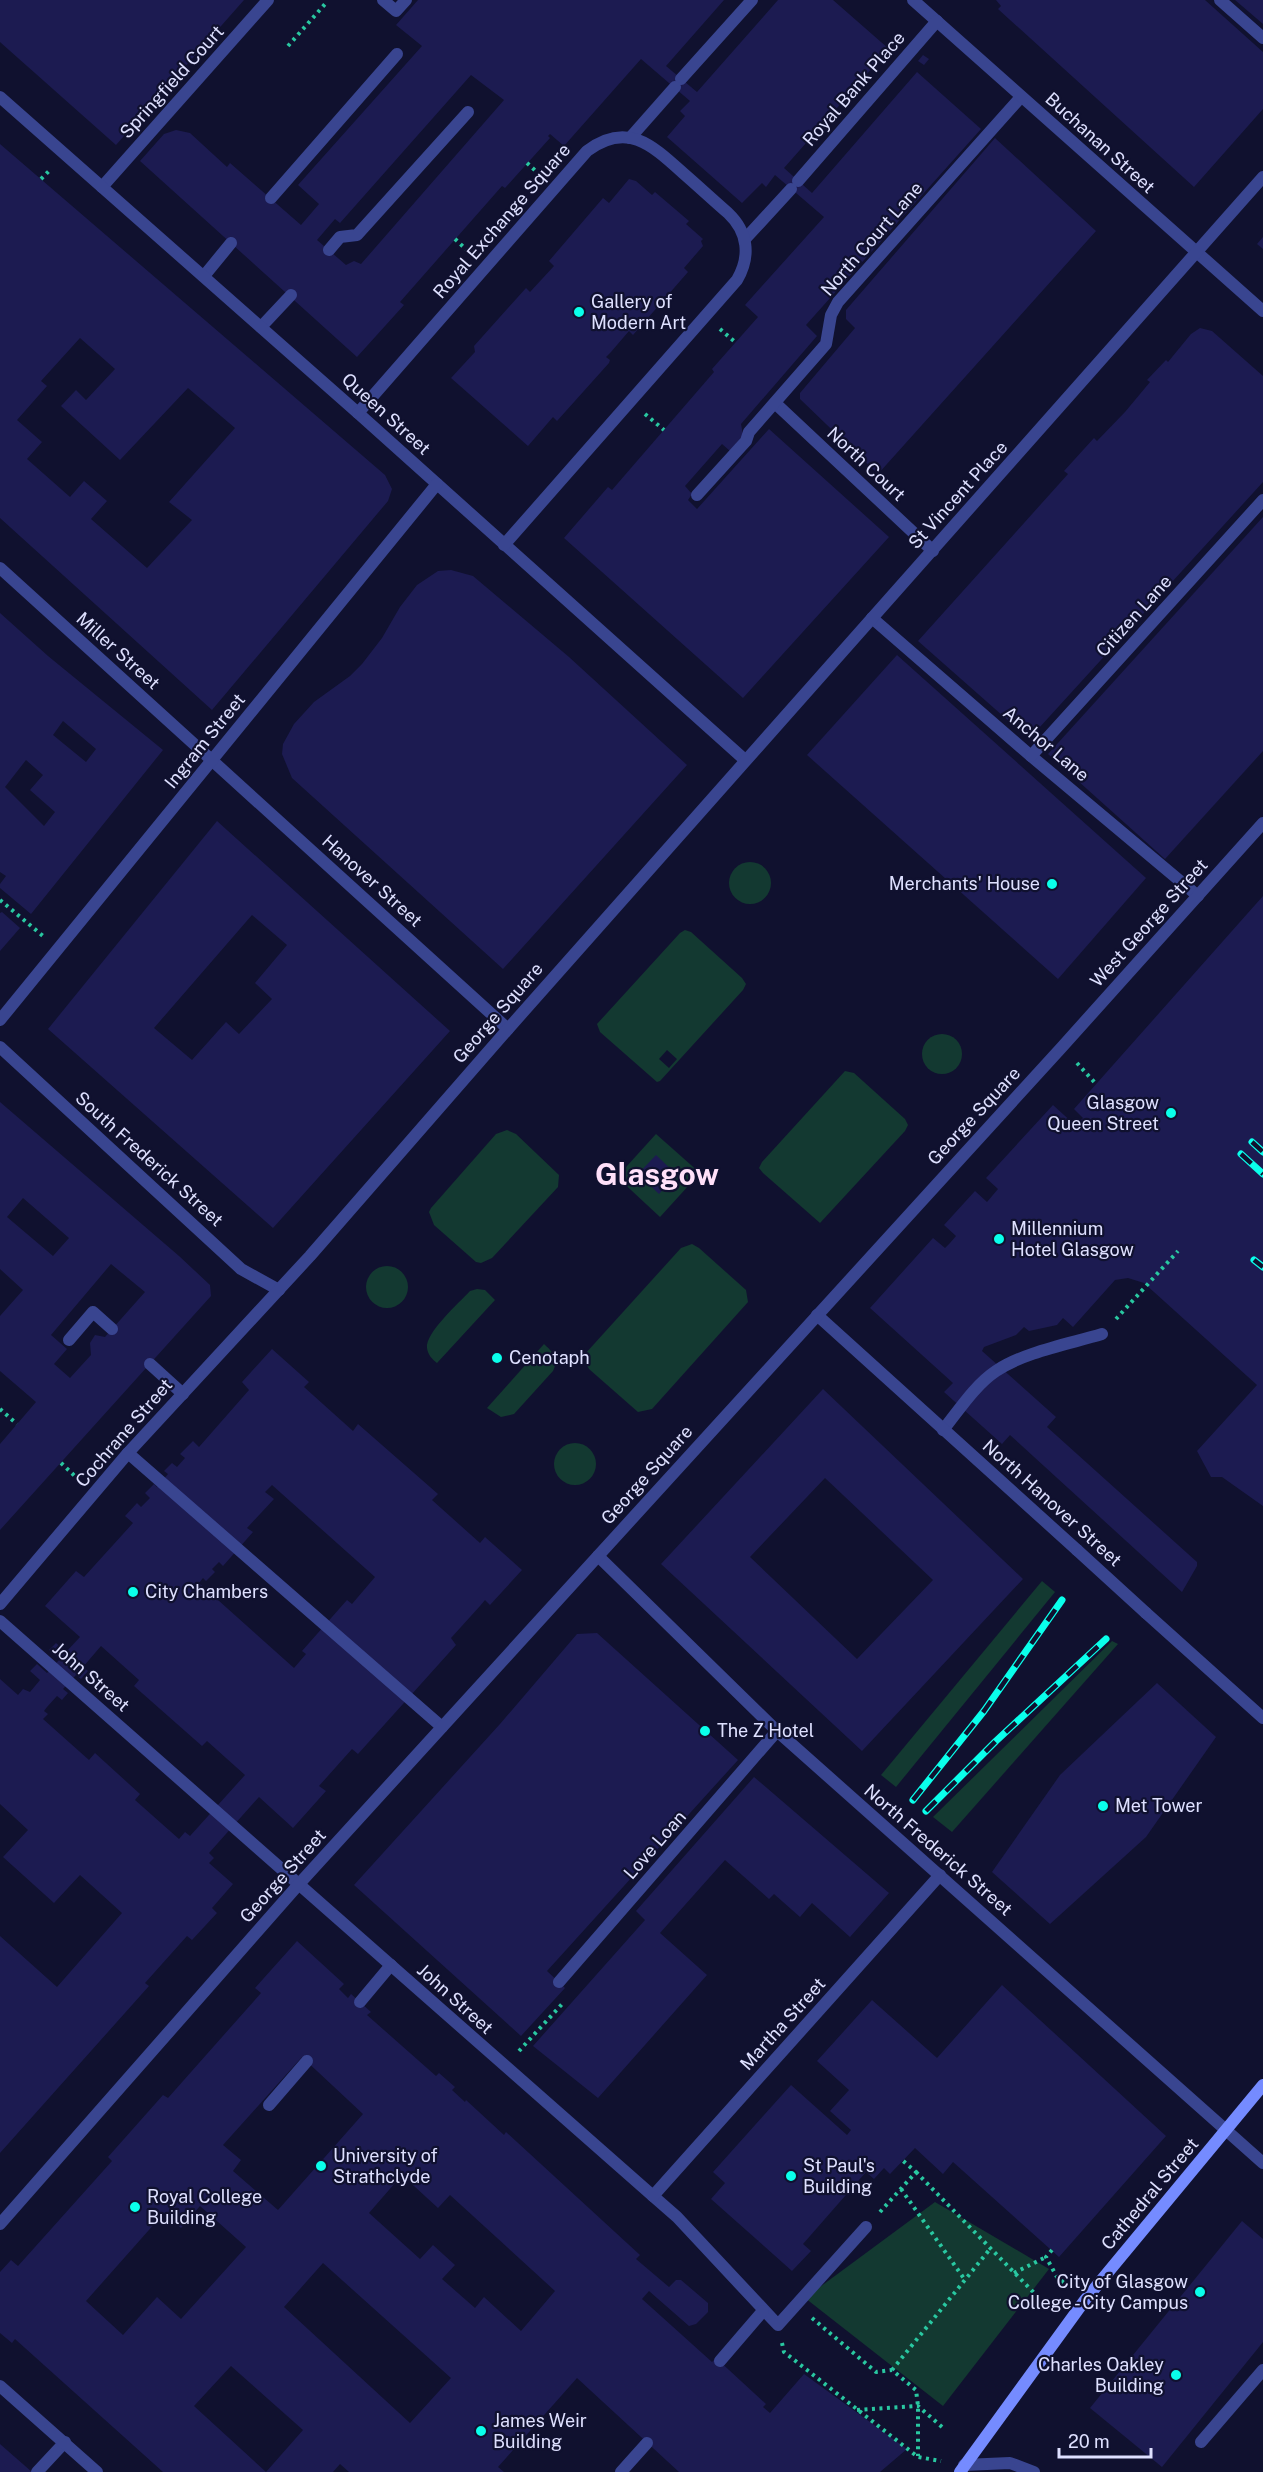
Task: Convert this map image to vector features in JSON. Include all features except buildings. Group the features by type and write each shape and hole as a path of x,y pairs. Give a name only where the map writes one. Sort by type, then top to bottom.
{"street":[{"name":"Springfield Court","path":"102,187 268,0"},
{"path":"383,0 396,11 406,0"},
{"path":"504,545 737,280 744,264 745,239 737,221 662,154 644,141 630,138 752,0"},
{"name":"Buchanan Street","path":"913,0 1263,311"},
{"path":"1220,0 1263,38"},
{"name":"Royal Bank Place","path":"745,239 937,21"},
{"path":"271,198 398,54"},
{"name":"Queen Street","path":"0,97 358,413 745,760"},
{"name":"North Court Lane","path":"697,495 746,441 749,432 826,344 831,315 838,302 1021,97"},
{"path":"329,250 340,237 357,235 468,112"},
{"name":"Royal Exchange Square","path":"358,413 587,151 609,138 630,138"},
{"name":"St Vincent Place","path":"745,760 1263,177"},
{"path":"204,276 231,243"},
{"path":"261,327 291,295"},
{"name":"North Court","path":"775,404 933,551"},
{"name":"Ingram Street","path":"0,1020 436,484"},
{"name":"Citizen Lane","path":"1031,756 1263,500"},
{"name":"Miller Street","path":"0,568 213,760"},
{"name":"Anchor Lane","path":"872,618 1031,756 1198,896"},
{"name":"Hanover Street","path":"213,760 508,1029"},
{"name":"George Square","path":"279,1290 745,760"},
{"name":"West George Street","path":"1062,1047 1263,823"},
{"name":"South Frederick Street","path":"0,1047 241,1269 279,1290"},
{"name":"George Square","path":"598,1556 1062,1047"},
{"name":"Cochrane Street","path":"0,1604 129,1453 279,1290"},
{"path":"69,1340 93,1312 112,1329"},
{"name":"North Hanover Street","path":"817,1315 1263,1718"},
{"path":"943,1430 984,1380 996,1371 1010,1363 1102,1334"},
{"path":"150,1364 183,1394"},
{"path":"129,1453 442,1726"},
{"name":"George Street","path":"0,2224 299,1884 598,1556"},
{"name":"North Frederick Street","path":"598,1556 777,1731 1263,2163"},
{"name":"John Street","path":"0,1621 677,2217 778,2325"},
{"name":"Love Loan","path":"560,1982 777,1731"},
{"name":"Martha Street","path":"653,2196 940,1875"},
{"path":"360,2002 391,1965"},
{"path":"269,2105 307,2061"},
{"name":"Cathedral Street","path":"962,2469 1085,2300 1263,2085"},
{"path":"778,2325 866,2228"},
{"path":"720,2361 763,2311"},
{"path":"1201,2442 1263,2370"},
{"path":"0,2386 97,2472"},
{"path":"37,2472 65,2442"},
{"path":"621,2472 647,2443"},
{"path":"962,2469 1010,2463 1034,2472"}],"path":[{"path":"288,46 326,3"},
{"path":"0,900 59,949"},
{"path":"1062,1047 1096,1084"},
{"path":"1102,1334 1178,1251"},
{"path":"1,1412 17,1424"},
{"path":"530,2040 550,2018"},
{"path":"903,2160 1040,2299"},
{"path":"866,2228 916,2172"},
{"path":"901,2189 965,2280"},
{"path":"796,2304 876,2372 892,2370 990,2249"},
{"path":"1014,2273 1046,2257 1052,2250"},
{"path":"1046,2257 1057,2277"},
{"path":"778,2325 784,2352 856,2410 918,2457 962,2469"},
{"path":"892,2370 915,2390 918,2406 918,2457"},
{"path":"856,2410 918,2406 942,2427"}],"green space":[{"path":"750,862 765,868 771,883 765,898 750,904 735,898 729,883 735,868"},
{"path":"685,930 691,932 746,984 743,990 657,1082 600,1032 597,1024","holes":["667,1050 677,1059 669,1068 659,1059"]},
{"path":"942,1034 950,1035 956,1040 961,1046 961,1062 956,1068 950,1073 942,1074 934,1073 928,1068 923,1062 922,1054 923,1046 928,1040 934,1035"},
{"path":"845,1071 854,1073 905,1119 908,1125 820,1223 759,1168"},
{"path":"507,1130 516,1134 559,1175 558,1187 492,1258 481,1263 476,1262 434,1225 429,1212 496,1134"},
{"path":"656,1134 700,1173 660,1217 617,1177"},
{"path":"692,1244 746,1290 748,1302 652,1409 638,1412 589,1369 585,1362 585,1354 681,1248"},
{"path":"387,1266 402,1272 408,1287 402,1302 387,1308 372,1302 366,1287 372,1272"},
{"path":"485,1290 495,1300 437,1363 428,1353 431,1334 470,1291"},
{"path":"544,1344 554,1356 553,1371 514,1414 501,1417 487,1408"},
{"path":"575,1443 590,1449 596,1464 590,1479 575,1485 560,1479 554,1464 560,1449"},
{"path":"1042,1581 1055,1592 896,1787 881,1775"},
{"path":"1112,1641 1118,1644 952,1832 933,1817"},
{"path":"935,2202 1049,2269 943,2406 805,2298"}],"railway":[{"path":"1252,1142 1263,1152"},
{"path":"1241,1154 1263,1174"},
{"path":"1254,1260 1263,1267"},
{"path":"913,1800 984,1711 1062,1600"},
{"path":"926,1811 996,1741 1106,1639"}],"place":[{"name":"Gallery of Modern Art","path":"579,312"},
{"name":"Merchants' House","path":"1052,884"},
{"name":"Glasgow Queen Street","path":"1171,1113"},
{"name":"Millennium Hotel Glasgow","path":"999,1239"},
{"name":"Cenotaph","path":"497,1358"},
{"name":"City Chambers","path":"133,1592"},
{"name":"The Z Hotel","path":"705,1731"},
{"name":"Met Tower","path":"1103,1806"},
{"name":"University of Strathclyde","path":"321,2166"},
{"name":"St Paul's Building","path":"791,2176"},
{"name":"Royal College Building","path":"135,2207"},
{"name":"City of Glasgow College - City Campus","path":"1200,2292"},
{"name":"Charles Oakley Building","path":"1176,2375"},
{"name":"James Weir Building","path":"481,2431"}],"district":[{"name":"Glasgow","path":"657,1175"}]}
